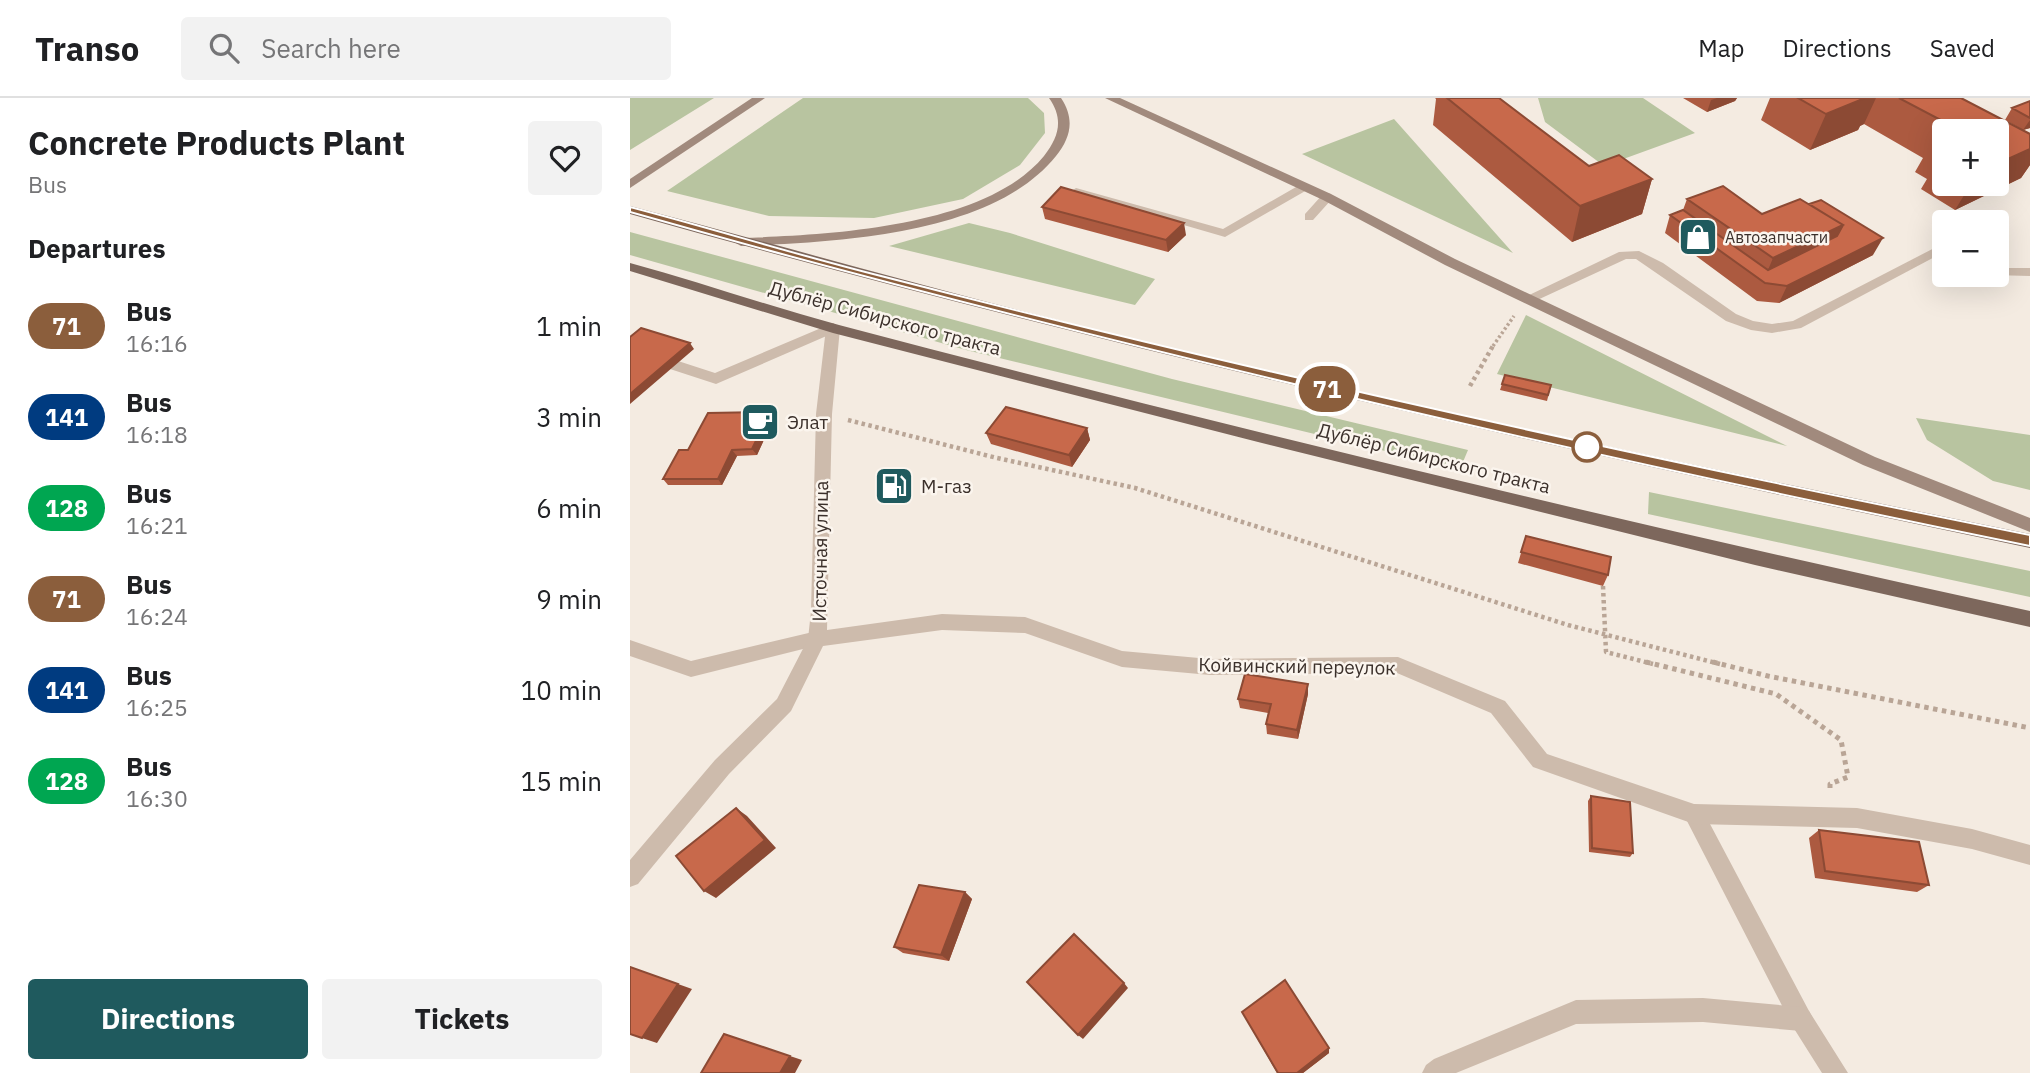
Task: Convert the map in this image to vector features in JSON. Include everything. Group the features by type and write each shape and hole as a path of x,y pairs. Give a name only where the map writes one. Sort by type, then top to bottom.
{"main road":[{"path":"741,242 813,240 873,233 930,219 981,202 1012,186 1052,155 1062,138 1066,123 1062,108 1055,98"},
{"path":"1111,98 1327,197 1450,262 1869,461 2030,525"},
{"path":"630,184 758,99"},
{"name":"Дублёр Сибирского тракта","path":"630,210 876,278 1289,381 1756,485 2030,541"},
{"name":"Дублёр Сибирского тракта","path":"630,267 833,328 1517,501 1755,558 2030,619"}],"street":[{"path":"1076,192 1225,233 1303,187"},
{"path":"1309,216 1327,197"},
{"path":"1528,299 1624,256 1639,255 1749,327 1780,329 1796,325 1932,254"},
{"path":"1925,258 1932,261"},
{"path":"2009,272 2030,272"},
{"path":"675,365 716,379 833,328"},
{"name":"Источная улица","path":"630,876 722,767 783,705 817,639 820,611 824,414 833,328"},
{"name":"Койвинский переулок","path":"630,648 691,669 817,639 942,622 1025,625 1122,659 1210,667 1398,665 1499,707 1540,761 1694,814 1857,818 1972,839 2030,855"},
{"path":"1694,814 1801,1019 1836,1073"},
{"path":"1434,1073 1442,1067 1576,1012 1703,1010 1801,1019"}],"path":[{"path":"1470,386 1498,336 1528,299"},
{"path":"824,414 996,458 1136,488 1555,621 1768,676 2030,728"},
{"path":"1604,586 1606,652 1776,694 1841,740 1848,777 1830,783 1832,818"}],"green space":[{"path":"630,98 714,98 630,150"},
{"path":"803,98 1028,98 1044,113 1045,133 1020,165 963,199 874,218 769,216 667,191"},
{"path":"1538,98 1643,98 1695,133 1604,166 1545,122"},
{"path":"1394,119 1513,253 1302,154"},
{"path":"969,223 1010,233 1155,279 1135,305 889,246"},
{"path":"630,232 1172,379 1468,450 1460,469 966,350 630,255"},
{"path":"1526,315 1787,446 1497,374"},
{"path":"1916,418 2030,435 2030,490 1993,481 1927,440"},
{"path":"1649,492 2030,571 2030,597 1648,514"}],"building":[{"path":"1447,98 1499,98 1589,166 1619,155 1652,179 1580,206"},
{"path":"1798,98 1865,98 1826,114"},
{"path":"1899,98 1961,98 2001,119 1939,119"},
{"path":"2030,101 2030,118 2012,108"},
{"path":"2009,123 2030,134 2030,149 2009,159"},
{"path":"1723,186 1762,214 1800,199 1843,225 1773,258 1687,199"},
{"path":"1061,187 1184,223 1166,240 1042,207"},
{"path":"1821,200 1883,238 1787,286 1765,283 1670,215 1683,210 1768,270 1837,236 1843,225 1809,204"},
{"path":"641,328 690,343 630,394 630,337"},
{"path":"1505,375 1551,385 1548,395 1502,384"},
{"path":"1006,407 1087,428 1069,455 986,433"},
{"path":"770,412 752,449 732,450 718,479 663,479 679,450 688,450 708,413"},
{"path":"1526,536 1611,557 1608,575 1521,552"},
{"path":"1245,674 1308,684 1297,730 1266,724 1271,704 1238,699"},
{"path":"1591,796 1630,802 1633,853 1592,848"},
{"path":"736,808 765,840 704,891 676,856"},
{"path":"1819,830 1919,842 1929,885 1825,871"},
{"path":"919,885 965,892 941,955 894,947"},
{"path":"1074,934 1124,983 1078,1035 1027,982"},
{"path":"630,967 678,984 642,1038 630,1034"},
{"path":"1285,980 1329,1048 1297,1073 1278,1073 1242,1012"},
{"path":"724,1034 790,1056 780,1073 701,1073"}],"bus line":[{"name":"71","path":"630,210 876,278 1289,381 1756,485 2030,541"}],"place":[{"name":"Автозапчасти","path":"1698,237"},
{"name":"Элат","path":"760,422"},
{"name":"М-газ","path":"894,486"}]}
